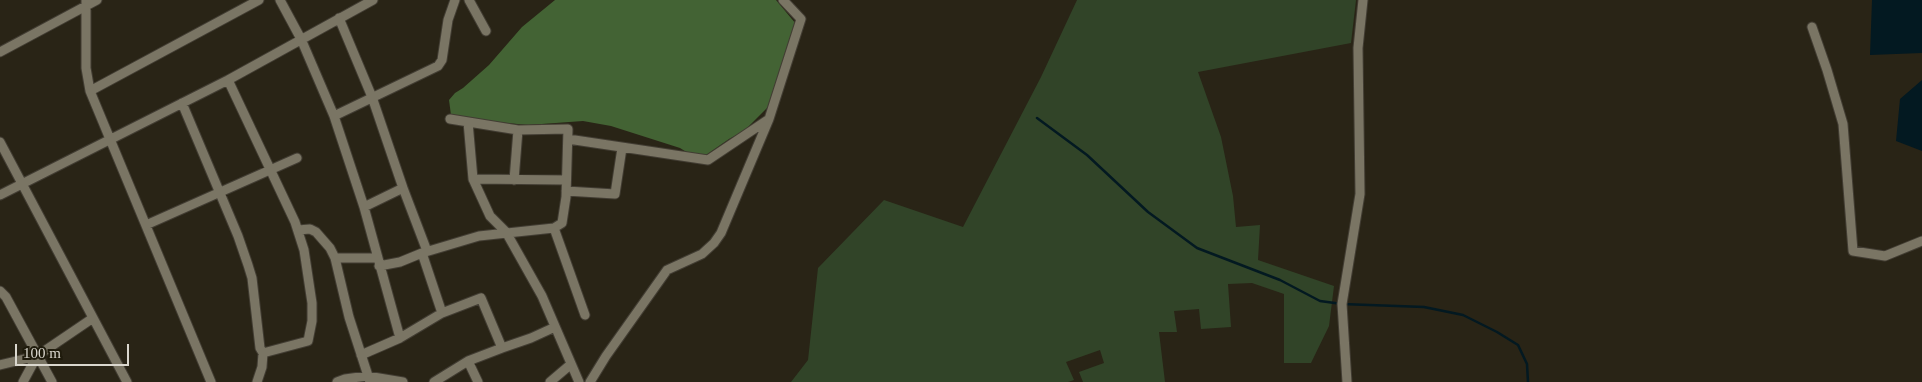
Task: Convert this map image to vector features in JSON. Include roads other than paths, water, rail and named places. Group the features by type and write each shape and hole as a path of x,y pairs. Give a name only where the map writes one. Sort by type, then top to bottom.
{"street":[{"path":"0,52 86,3 98,0"},
{"path":"90,91 260,0"},
{"path":"280,0 301,39 334,116 364,207 400,338"},
{"path":"0,195 228,80 373,0"},
{"path":"334,116 438,66 442,60 448,20 455,0"},
{"path":"469,0 486,30"},
{"path":"590,382 606,356 667,270 702,254 714,243 721,233 769,119 802,19 783,0"},
{"path":"792,10 796,0"},
{"path":"1347,382 1342,304 1360,194 1358,48 1362,0"},
{"path":"86,3 86,68 90,91 211,382"},
{"path":"339,18 372,97 404,188 442,313"},
{"path":"1812,27 1843,124 1853,251 1885,256 1922,241"},
{"path":"228,80 298,230 304,250 312,302 312,321 308,341 263,354"},
{"path":"182,103 238,236 250,272 258,340 263,354 262,367 257,382"},
{"path":"335,258 400,262 425,252 479,236 554,228 562,223 566,191 568,129 518,130 450,119"},
{"path":"568,139 708,160 769,119"},
{"path":"468,122 472,179 490,216 506,232 542,296 570,365 579,382"},
{"path":"514,180 518,130"},
{"path":"0,142 127,382"},
{"path":"566,191 615,194 622,148"},
{"path":"146,225 296,158"},
{"path":"472,179 566,180"},
{"path":"364,207 404,188"},
{"path":"298,230 310,228 316,232 330,248 335,258 349,318 369,379"},
{"path":"554,228 585,315"},
{"path":"2,296 52,382"},
{"path":"361,355 400,338 442,313 481,298 502,348"},
{"path":"0,365 38,356 94,318"},
{"path":"434,382 468,361 531,338 555,327"},
{"path":"23,382 38,356"},
{"path":"468,361 478,382"},
{"path":"550,382 570,365"},
{"path":"337,382 345,379 403,382"}],"water":[{"path":"1872,0 1922,0 1922,53 1870,55"},
{"path":"1922,80 1922,151 1896,141 1900,99"}],"waterway":[{"path":"1037,118 1087,155 1148,212 1197,248 1280,280 1320,301 1342,304 1424,307 1463,315 1518,345 1527,364 1528,382"}]}
